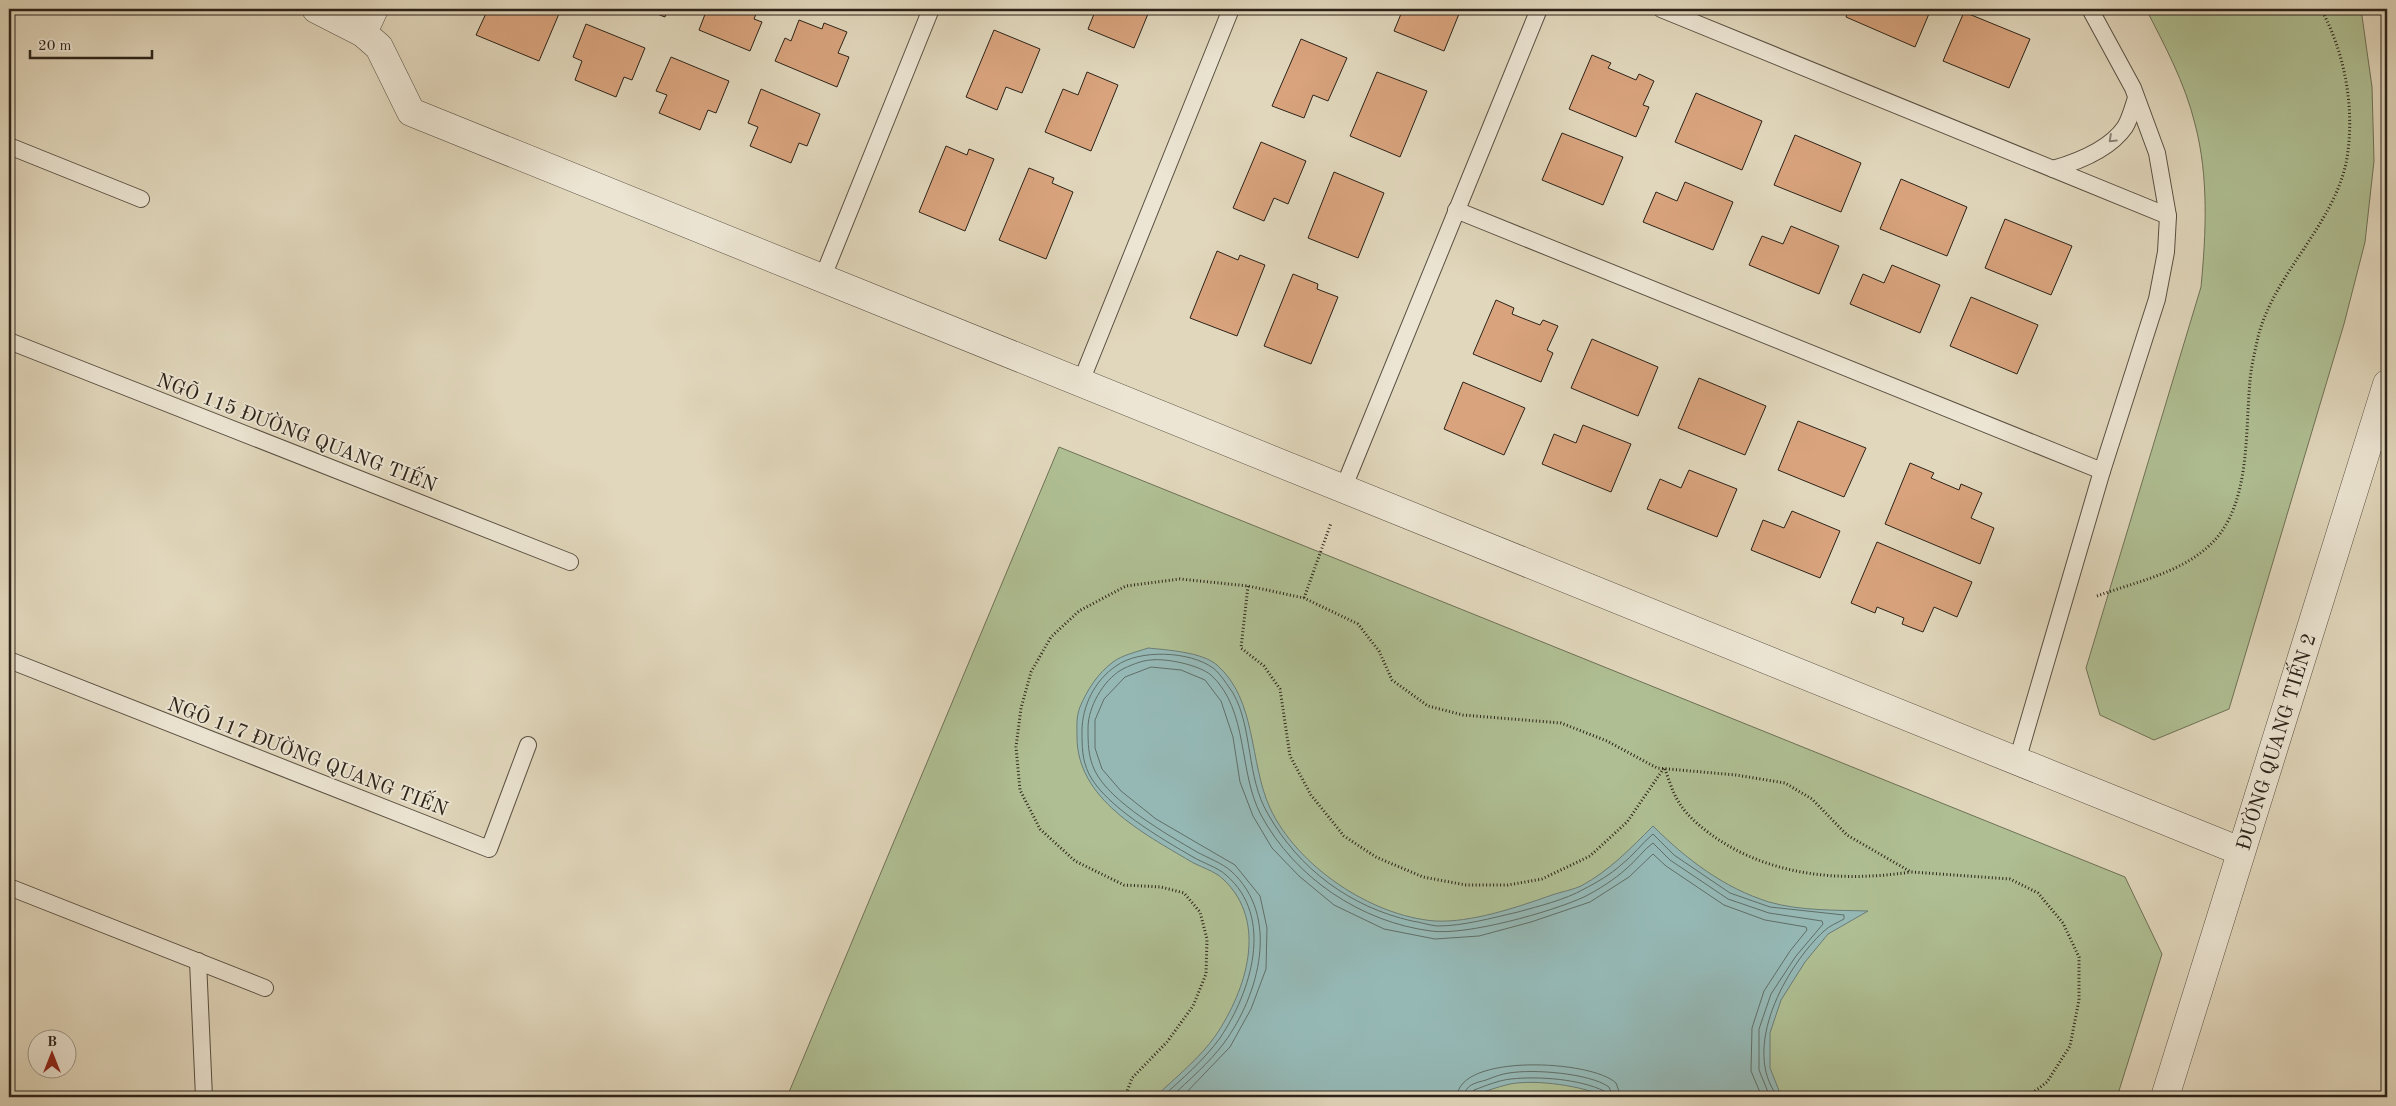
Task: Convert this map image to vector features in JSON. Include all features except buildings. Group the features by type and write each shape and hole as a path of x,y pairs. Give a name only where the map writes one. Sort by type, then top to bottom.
{"street":[{"path":"316,9 363,33 380,46 411,112 1080,384 2240,851"},
{"path":"363,33 374,9"},
{"name":"ĐƯỜNG QUANG TIẾN 2","path":"2165,1097 2240,851 2387,384"}],"lane":[{"path":"822,279 931,9"},
{"path":"1080,384 1231,9"},
{"path":"1343,489 1539,9"},
{"path":"1661,9 2168,216"},
{"path":"2017,761 2102,471 2157,299 2166,252 2168,216 2157,153 2136,98 2090,9"},
{"path":"2053,169 2079,161 2106,145 2125,127 2136,98"},
{"path":"9,146 141,199"},
{"path":"1456,210 2102,471"},
{"name":"NGÕ 115 ĐƯỜNG QUANG TIẾN","path":"9,341 570,562"},
{"name":"NGÕ 117 ĐƯỜNG QUANG TIẾN","path":"9,660 489,849 528,745"},
{"path":"9,887 265,988"},
{"path":"198,961 204,1097"}],"path":[{"path":"2061,609 2183,566 2213,543 2233,512 2242,474 2248,424 2250,380 2259,335 2273,301 2333,199 2347,159 2350,118 2346,81 2334,32 2321,9"},
{"path":"1304,598 1343,489"},
{"path":"1125,1097 1132,1078 1167,1042 1193,1006 1206,974 1207,939 1200,912 1184,893 1161,887 1124,885 1075,861 1040,829 1020,790 1016,747 1021,708 1031,672 1051,637 1079,611 1126,586 1180,580 1248,586 1304,598 1358,624 1379,651 1392,680 1428,706 1463,715 1561,723 1607,741 1657,768 1785,783 1812,799 1847,835 1911,872"},
{"path":"1248,586 1241,648 1264,666 1280,689 1290,756 1311,795 1344,836 1376,857 1423,876 1466,885 1508,885 1542,878 1590,856 1627,822 1664,768"},
{"path":"1664,768 1680,804 1704,830 1737,852 1779,868 1817,876 1853,878 1911,872 2010,879 2038,893 2063,923 2079,957 2079,1000 2070,1046 2047,1082 2027,1097"}],"green space":[{"path":"2146,9 2361,9 2372,87 2374,161 2365,242 2344,324 2229,709 2154,740 2100,715 2086,668 2201,287 2205,206 2203,164 2191,109 2180,79"},
{"path":"1059,447 2125,877 2162,954 2117,1097 787,1097"}],"water":[{"path":"1148,648 1194,654 1203,657 1217,665 1230,679 1246,713 1263,790 1270,808 1282,829 1317,868 1362,898 1386,909 1411,917 1449,921 1479,917 1524,904 1581,886 1591,880 1619,859 1653,826 1706,871 1721,881 1752,896 1793,907 1818,910 1868,911 1828,934 1805,962 1781,1000 1770,1033 1770,1068 1780,1093 1785,1097 1607,1097 1559,1084 1533,1082 1510,1084 1468,1097 1155,1097 1203,1052 1227,1017 1244,977 1249,935 1246,915 1237,896 1223,879 1153,839 1116,812 1100,796 1088,779 1080,759 1077,718 1086,694 1102,671 1113,662"}]}
